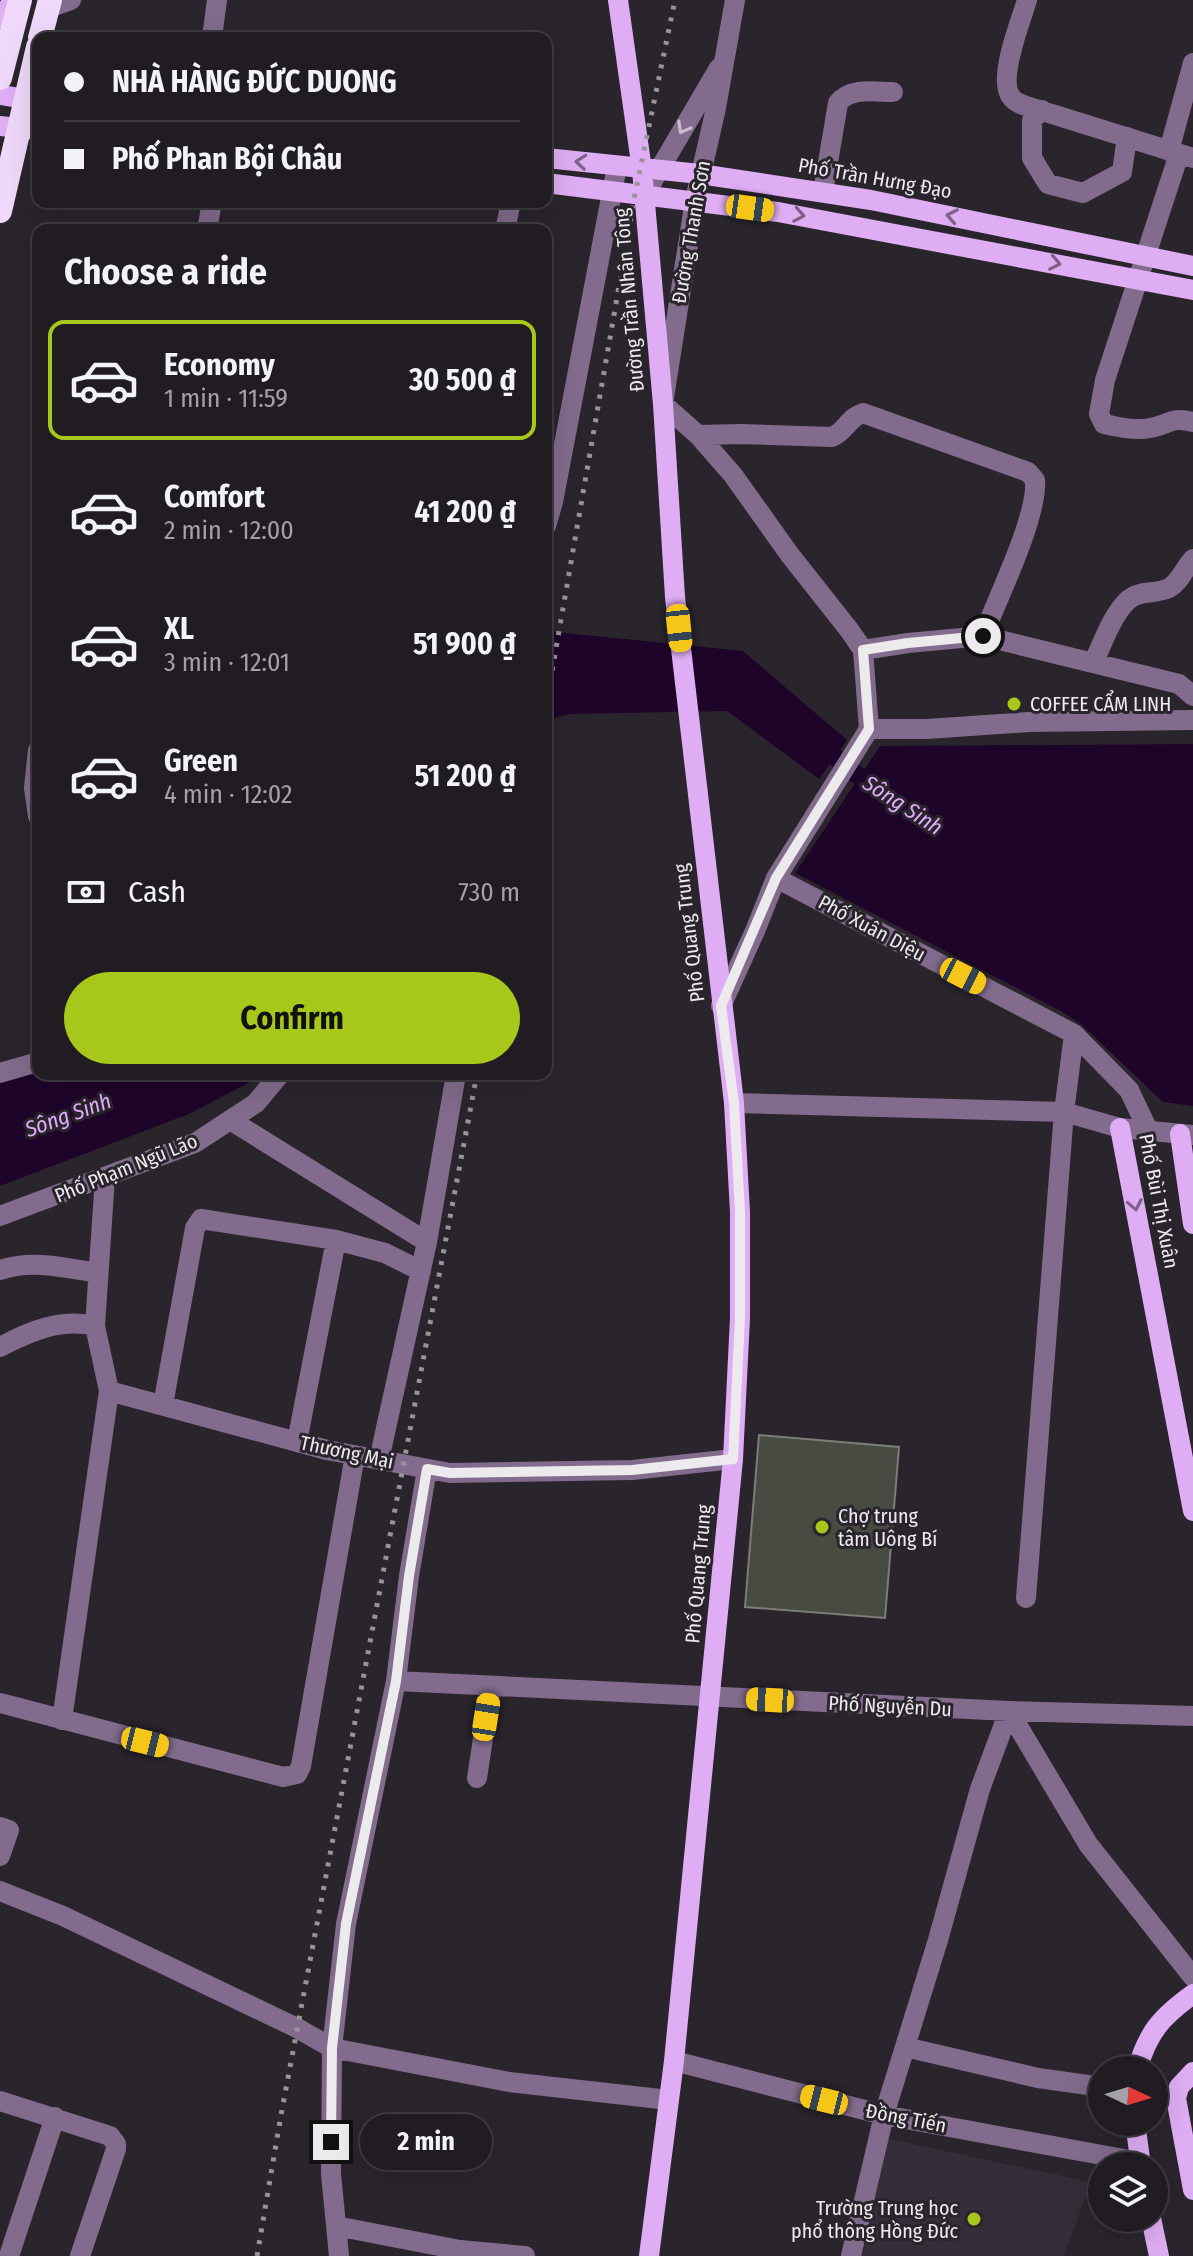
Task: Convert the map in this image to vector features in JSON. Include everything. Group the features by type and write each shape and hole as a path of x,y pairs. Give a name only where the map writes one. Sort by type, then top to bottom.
{"highway":[{"path":"0,78 17,0"},
{"path":"43,32 56,3"},
{"path":"0,211 19,128 31,100"}],"main road":[{"path":"0,18 17,0"},
{"name":"Đường Trần Nhân Tông","path":"618,0 650,170 644,195 663,404 675,597 692,751"},
{"path":"0,95 31,100"},
{"name":"Phố Trần Hưng Đạo","path":"552,159 700,174 823,192 1193,266"},
{"path":"552,184 778,212 1193,290"},
{"name":"Phố Quang Trung","path":"649,2256 674,2061 711,1697 733,1459 740,1318 740,1212 734,1103 692,751"},
{"name":"Phố Bùi Thị Xuân","path":"1120,1128 1193,1511"},
{"path":"1186,1135 1193,1224"},
{"path":"1141,2056 1144,2043 1168,2012 1193,1994"},
{"path":"1193,2072 1179,2087 1176,2098 1193,2190"},
{"path":"1154,2232 1159,2256"}],"street":[{"path":"213,32 217,0"},
{"name":"Đường Thanh Sơn","path":"663,404 695,200 716,108 735,0"},
{"path":"1027,0 1007,68 1011,98 1023,105 1181,155"},
{"name":"Đường Thanh Sơn","path":"650,170 723,62"},
{"path":"1193,63 1181,155 1105,380 1099,414 1104,424 1122,428 1151,428 1181,419 1193,422"},
{"path":"823,192 838,103 854,92 893,92"},
{"path":"1042,110 1032,120 1032,158 1048,184 1083,193 1122,172 1127,137"},
{"path":"552,505 617,166"},
{"path":"663,404 698,435 733,475 863,650 869,729 776,878 721,1006"},
{"path":"698,435 832,437 840,434 854,416 863,413 1028,472 1035,480 1034,494 1021,541 983,636"},
{"path":"1093,663 1112,622 1128,600 1143,591 1169,588 1193,559"},
{"path":"863,650 983,636 1179,684 1193,696"},
{"path":"869,729 1193,720"},
{"name":"Phố Xuân Diệu","path":"776,878 1074,1034 1129,1090 1148,1130"},
{"path":"1026,1598 1064,1112 1074,1034"},
{"path":"0,1073 32,1064"},
{"name":"Phố Phạm Ngũ Lão","path":"0,1216 195,1143 256,1103 275,1080"},
{"path":"379,1460 427,1242 455,1080"},
{"name":"Phố Bùi Thị Xuân","path":"1120,1128 1129,1090"},
{"path":"734,1103 1064,1112 1120,1128 1186,1135"},
{"path":"230,1120 427,1242"},
{"path":"62,1720 109,1391 95,1326 105,1177"},
{"path":"163,1405 197,1222 206,1219 336,1240 385,1253 421,1271"},
{"path":"297,1442 336,1240"},
{"path":"0,1270 17,1264 31,1264 98,1273"},
{"path":"0,1347 61,1323 78,1322 95,1326"},
{"name":"Thương Mại","path":"109,1391 297,1442 450,1473 632,1470 733,1459"},
{"path":"0,1703 283,1777 297,1774 301,1766 355,1455"},
{"path":"339,2256 331,2174 332,2048 346,1924 396,1681 427,1469"},
{"name":"Phố Nguyễn Du","path":"396,1681 1009,1711 1193,1716"},
{"path":"477,1778 491,1686"},
{"path":"1009,1711 1088,1844 1193,1977"},
{"path":"851,2256 884,2115 980,1789 1009,1711"},
{"path":"0,1827 9,1830 0,1856"},
{"path":"0,1891 63,1916 297,2028 332,2048 509,2082 669,2100"},
{"path":"905,2047 1038,2078 1088,2085"},
{"name":"Đồng Tiến","path":"674,2061 884,2115 1088,2154"},
{"path":"0,2101 110,2136 116,2144 80,2256"},
{"path":"9,2256 55,2117"},
{"path":"336,2226 460,2250 525,2256"}],"shaded area":[{"name":"Trường Trung học phổ thông Hồng Đức","path":"889,2139 1088,2181 1088,2190 1064,2256 862,2256"}],"water":[{"path":"552,632 743,651 847,740 819,779 727,711 569,714 552,719"},
{"path":"1193,744 1193,1106 1163,1102 1081,1024 1059,1010 795,873 880,746"},
{"path":"32,1066 32,1080 253,1080 189,1114 0,1186 0,1075"}],"building":[{"name":"Chợ trung tâm Uông Bí","path":"759,1435 899,1447 885,1618 745,1607"}],"waterway":[{"name":"Sông Sinh","path":"815,741 860,777"}],"railway":[{"path":"552,671 635,194 675,0"},
{"path":"257,2256 476,1080"}],"place":[{"name":"COFFEE CẨM LINH","path":"1014,704"},
{"name":"Chợ trung tâm Uông Bí","path":"822,1527"},
{"name":"Trường Trung học phổ thông Hồng Đức","path":"974,2219"}],"route":[{"path":"331,2142 332,2048 346,1924 396,1681 427,1469 450,1473 632,1470 733,1459 740,1318 740,1212 734,1103 721,1006 776,878 869,729 863,650 983,636"}]}
